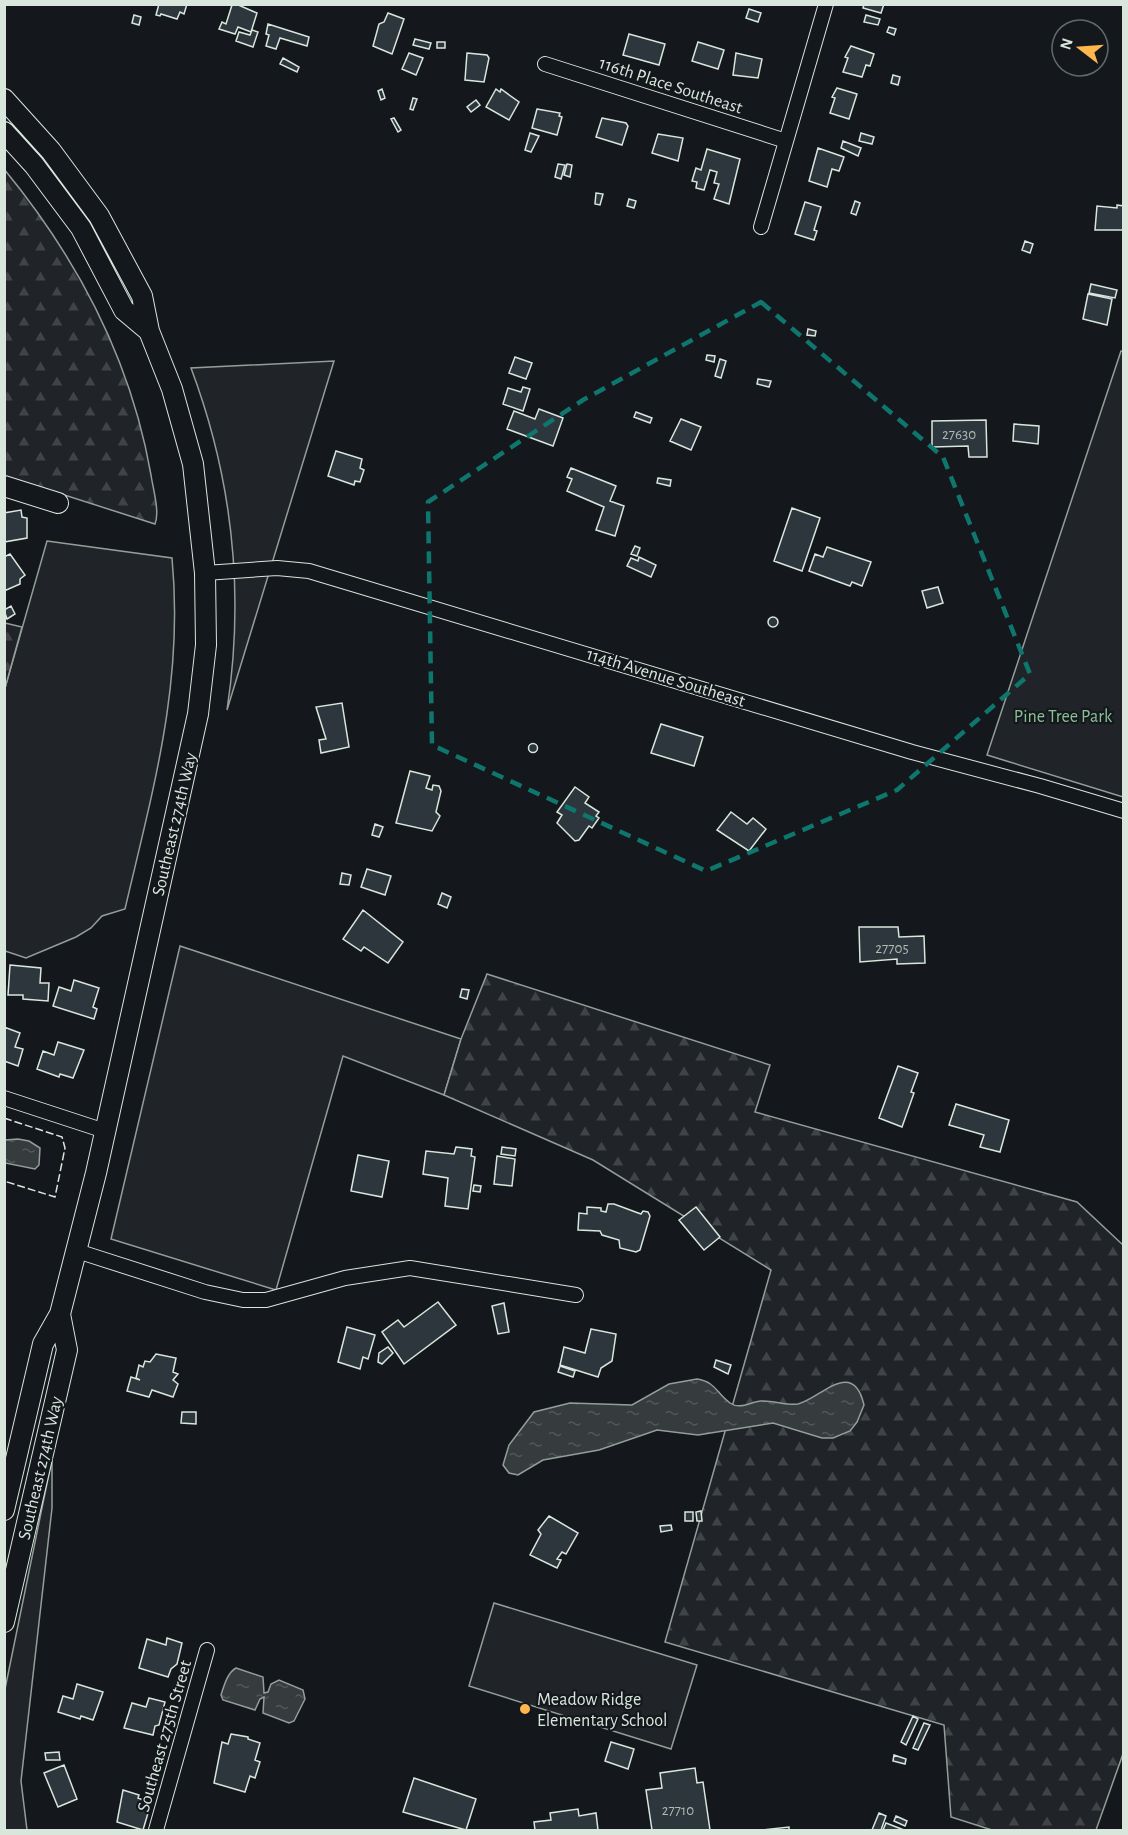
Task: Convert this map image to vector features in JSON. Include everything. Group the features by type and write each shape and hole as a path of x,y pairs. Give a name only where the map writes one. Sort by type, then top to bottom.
{"main road":[{"name":"Southeast 274th Way","path":"4,99 51,151 99,216 142,296 149,331 172,389 193,464 205,573 206,645 198,714 77,1251 60,1314 43,1344 4,1510"},
{"name":"Southeast 274th Way","path":"4,132 34,165 81,228 124,310 149,331"},
{"path":"4,486 58,503"},
{"name":"Southeast 274th Way","path":"4,1622 67,1350 60,1314"}],"street":[{"path":"761,227 826,4"},
{"name":"116th Place Southeast","path":"545,64 786,141"},
{"name":"114th Avenue Southeast","path":"205,573 278,567 309,571 912,752 1124,811"},
{"path":"4,1098 105,1131"},
{"path":"77,1251 205,1292 243,1300 266,1300 345,1278 411,1268 576,1295"},
{"name":"Southeast 275th Street","path":"156,1830 207,1650"}],"highlighted area":[{"path":"761,302 943,457 1030,674 897,790 706,871 432,745 428,502 583,400"}],"green space":[{"path":"4,169 31,203 78,275 115,351 142,433 156,500 155,524 5,476"},
{"name":"Pine Tree Park","path":"1121,351 1124,352 1123,797 987,755"},
{"path":"334,361 227,710 235,623 232,537 217,452 191,368"},
{"path":"47,541 172,558 175,604 174,649 164,735 125,909 102,916 91,928 76,937 26,958 5,951 5,688"},
{"path":"4,623 22,627 5,688"},
{"path":"180,946 461,1039 444,1095 343,1056 276,1290 111,1239"},
{"path":"487,974 770,1065 755,1112 1077,1202 1123,1245 1124,1751 1096,1830 992,1830 951,1817 944,1725 665,1642 771,1270 593,1160 444,1095 461,1039"},
{"path":"52,1459 52,1508 21,1781 27,1830 5,1830 5,1689"},
{"path":"494,1603 697,1665 671,1749 469,1686"}],"water":[{"path":"5,1140 29,1141 40,1148 39,1165 35,1169 5,1163"},
{"path":"697,1379 712,1385 725,1399 738,1406 761,1401 798,1404 844,1382 852,1384 859,1391 864,1405 857,1422 850,1431 833,1438 822,1438 773,1423 698,1435 657,1430 599,1450 543,1460 518,1475 509,1473 503,1465 509,1445 534,1412 570,1403 632,1405 669,1384"},
{"path":"236,1668 263,1677 264,1693 268,1692 271,1684 279,1680 303,1690 305,1699 294,1721 289,1723 263,1713 264,1697 260,1699 255,1710 223,1700 221,1695 225,1684 230,1673"}],"building":[{"path":"159,4 187,4 184,14 180,12 177,19 161,14 156,15"},
{"path":"236,4 257,13 251,32 238,27 235,34 219,29 222,22 226,24 232,5"},
{"path":"864,4 884,4 881,13 863,8"},
{"path":"749,9 761,13 758,22 746,18"},
{"path":"388,13 404,19 392,54 373,46 379,24 384,22"},
{"path":"134,15 141,17 139,25 132,23"},
{"path":"866,15 880,19 878,25 864,22"},
{"path":"268,24 309,37 307,46 280,38 276,49 266,46 269,35 266,34"},
{"path":"889,27 896,29 894,35 887,32"},
{"path":"252,30 258,32 253,47 236,41 239,32 250,35"},
{"path":"629,34 665,44 659,65 623,55"},
{"path":"415,39 431,43 429,49 413,45"},
{"path":"437,42 445,42 445,48 437,48"},
{"path":"698,42 724,50 718,69 692,61"},
{"path":"851,46 874,54 870,66 866,65 862,77 843,72 848,58 845,57"},
{"path":"409,53 423,58 416,75 402,69"},
{"path":"467,53 487,55 489,58 484,82 465,80"},
{"path":"736,53 762,59 758,78 733,75"},
{"path":"283,58 299,67 297,72 280,64"},
{"path":"893,75 900,77 898,85 891,83"},
{"path":"837,88 857,94 849,119 830,113 835,98 832,97"},
{"path":"382,89 385,98 381,100 378,91"},
{"path":"496,89 500,92 501,89 519,102 509,120 486,107"},
{"path":"413,98 417,99 413,110 410,109"},
{"path":"476,100 480,105 471,112 467,107"},
{"path":"537,109 560,113 559,116 562,117 557,135 532,128"},
{"path":"394,118 401,130 398,132 391,119"},
{"path":"602,118 626,123 628,126 622,145 596,137"},
{"path":"530,133 539,136 531,152 525,150"},
{"path":"861,133 874,137 872,144 859,141"},
{"path":"658,134 683,138 678,161 652,153"},
{"path":"843,141 861,148 858,156 841,148"},
{"path":"818,148 844,157 839,171 832,169 827,187 809,181"},
{"path":"707,149 740,159 729,204 714,199 719,184 714,183 717,172 710,170 704,190 696,188 697,182 692,181 696,168 701,170"},
{"path":"558,164 565,165 561,179 555,177"},
{"path":"567,164 572,165 570,177 564,175"},
{"path":"596,193 603,194 600,205 595,204"},
{"path":"629,199 636,201 634,208 627,206"},
{"path":"855,201 860,203 856,215 851,213"},
{"path":"805,202 821,207 814,230 817,231 814,240 795,234"},
{"path":"1117,205 1124,206 1124,230 1095,230 1097,206 1117,208"},
{"path":"1025,241 1033,244 1030,253 1022,250"},
{"path":"1091,284 1117,290 1115,298 1089,293"},
{"path":"1088,294 1112,299 1107,325 1083,319"},
{"path":"808,329 816,331 815,336 807,335"},
{"path":"707,355 715,356 714,362 706,360"},
{"path":"515,357 532,363 526,379 509,373"},
{"path":"720,359 726,361 721,378 715,376"},
{"path":"758,379 771,381 769,387 757,384"},
{"path":"523,387 530,389 523,411 503,404 508,388 521,392"},
{"path":"539,409 563,418 553,446 507,429 514,411 535,419"},
{"path":"636,412 652,418 650,423 634,417"},
{"path":"681,419 701,427 691,450 670,441"},
{"path":"986,420 987,457 969,457 968,446 932,447 932,421"},
{"path":"1014,424 1039,426 1038,444 1013,441"},
{"path":"336,451 362,459 360,468 364,470 360,482 355,481 354,485 328,476"},
{"path":"571,468 616,486 610,501 624,506 615,536 596,530 604,507 567,491 572,479 567,477"},
{"path":"658,478 671,480 670,486 657,483"},
{"path":"792,508 820,518 802,571 774,561"},
{"path":"21,510 22,517 27,518 27,538 4,542 4,513"},
{"path":"635,546 640,548 637,556 631,554"},
{"path":"827,547 871,562 862,586 852,582 850,586 809,571 815,554 823,557"},
{"path":"10,554 25,575 20,579 20,584 4,591 4,557"},
{"path":"639,557 656,565 651,577 627,566 631,558 638,561"},
{"path":"938,587 943,603 927,608 922,591"},
{"path":"11,606 15,614 7,619 4,610"},
{"path":"773,617 778,622 773,627 768,622"},
{"path":"342,703 349,747 321,753 319,740 326,739 316,707"},
{"path":"661,724 703,737 694,766 651,753"},
{"path":"533,744 537,748 533,752 529,748"},
{"path":"410,771 430,776 426,788 432,790 433,785 439,786 441,791 436,812 440,816 432,831 396,823"},
{"path":"575,787 589,797 585,803 599,812 596,816 599,818 592,828 589,826 579,840 575,841 557,823 562,815 557,812"},
{"path":"731,812 747,824 753,818 766,829 749,851 717,830"},
{"path":"375,824 383,827 379,837 372,835"},
{"path":"367,869 391,876 385,895 361,887"},
{"path":"342,873 351,875 349,885 340,884"},
{"path":"442,893 451,897 447,908 438,904"},
{"path":"363,910 403,942 388,963 364,947 361,951 343,939"},
{"path":"859,927 898,927 899,937 924,936 925,963 897,964 897,959 860,962"},
{"path":"10,965 41,968 40,983 49,983 48,1001 23,999 23,995 8,995"},
{"path":"74,980 99,988 93,1007 97,1009 94,1019 53,1006 59,987 71,991"},
{"path":"462,989 469,990 467,999 460,997"},
{"path":"4,1027 20,1033 15,1047 23,1049 18,1066 4,1061"},
{"path":"58,1042 84,1050 73,1078 60,1074 59,1077 37,1069 43,1051 54,1055"},
{"path":"898,1066 918,1073 911,1092 914,1093 902,1127 879,1118"},
{"path":"956,1104 1009,1120 1000,1152 980,1147 984,1135 949,1125"},
{"path":"456,1147 472,1149 471,1156 475,1157 468,1209 445,1206 448,1178 423,1174 426,1151 454,1154"},
{"path":"502,1147 516,1149 515,1156 501,1154"},
{"path":"358,1155 389,1161 382,1197 351,1191"},
{"path":"497,1156 515,1159 512,1186 494,1184"},
{"path":"474,1185 481,1186 480,1192 473,1191"},
{"path":"608,1204 641,1214 643,1211 648,1212 650,1216 640,1250 636,1252 620,1248 619,1240 602,1235 600,1231 578,1230 579,1213 587,1214 587,1207 601,1208 601,1211 606,1212"},
{"path":"696,1207 720,1237 704,1250 679,1220"},
{"path":"438,1302 456,1325 404,1364 382,1332 398,1320 404,1327"},
{"path":"504,1303 509,1332 498,1334 492,1306"},
{"path":"347,1327 375,1335 368,1359 363,1357 360,1369 338,1362"},
{"path":"591,1329 616,1334 612,1361 601,1368 598,1377 560,1365 564,1347 585,1353"},
{"path":"388,1347 393,1353 382,1364 378,1362 379,1353"},
{"path":"156,1354 176,1358 173,1372 178,1374 173,1380 178,1384 173,1397 152,1390 149,1397 127,1391 131,1377 140,1380 136,1378 139,1365 143,1367 145,1361 150,1362"},
{"path":"716,1360 731,1365 728,1374 714,1367"},
{"path":"560,1366 575,1371 573,1377 558,1372"},
{"path":"182,1412 196,1412 196,1424 181,1423"},
{"path":"701,1511 702,1521 697,1521 696,1512"},
{"path":"685,1512 693,1512 693,1521 685,1521"},
{"path":"549,1516 578,1533 566,1554 562,1552 557,1559 561,1560 557,1568 530,1555 541,1534 538,1530"},
{"path":"671,1525 672,1530 661,1532 660,1526"},
{"path":"167,1638 182,1643 177,1664 171,1669 168,1677 139,1668 147,1639 166,1645"},
{"path":"77,1684 103,1692 93,1720 81,1716 80,1719 58,1712 63,1696 73,1699"},
{"path":"149,1698 165,1702 159,1725 155,1726 153,1735 124,1728 132,1703 146,1707"},
{"path":"913,1716 918,1719 906,1745 901,1742"},
{"path":"924,1723 930,1725 918,1750 913,1748"},
{"path":"231,1734 248,1737 260,1743 255,1760 260,1762 255,1778 250,1776 245,1792 214,1783 222,1742 228,1744"},
{"path":"611,1742 634,1749 628,1769 605,1761"},
{"path":"59,1752 60,1760 46,1760 45,1753"},
{"path":"894,1755 906,1759 905,1764 893,1761"},
{"path":"64,1765 77,1799 58,1807 44,1773"},
{"path":"695,1768 697,1783 703,1782 710,1830 652,1830 646,1790 662,1788 660,1773"},
{"path":"414,1778 476,1799 466,1830 403,1812"},
{"path":"123,1790 139,1795 138,1798 151,1803 143,1830 117,1822"},
{"path":"578,1809 579,1816 596,1813 598,1830 535,1830 534,1822 551,1820 550,1813"},
{"path":"879,1813 886,1816 881,1830 872,1830"},
{"path":"896,1816 907,1821 905,1826 894,1821"},
{"path":"886,1823 904,1830 883,1830"},
{"path":"789,1827 789,1830 762,1830"}],"fence":[{"path":"4,1118 62,1137 65,1148 55,1197 4,1181"}],"place":[{"name":"Meadow Ridge Elementary School","path":"525,1709"}]}
